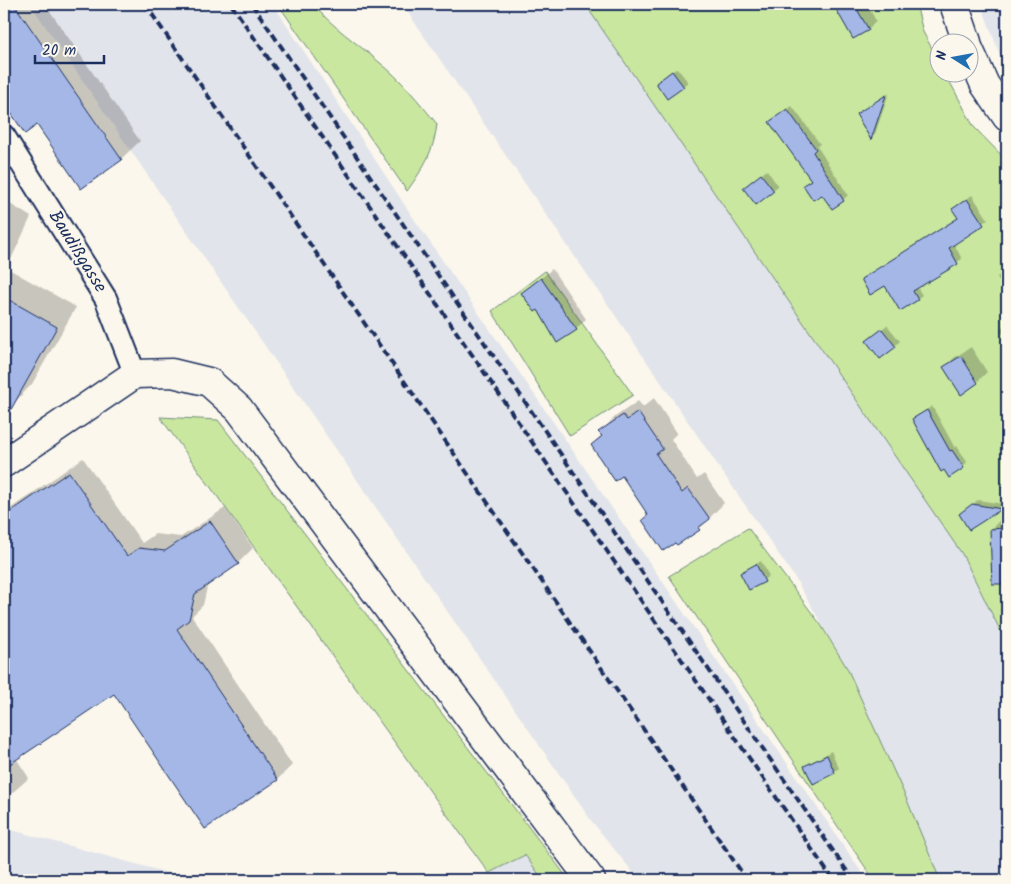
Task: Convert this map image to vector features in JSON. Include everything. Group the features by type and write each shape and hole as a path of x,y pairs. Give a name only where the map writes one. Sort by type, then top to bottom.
{"street":[{"path":"954,4 964,32"},
{"path":"978,69 985,85 1007,117"},
{"name":"Baudißgasse","path":"4,136 106,299 135,374"},
{"path":"4,463 135,374 172,373 209,382 239,409 591,880"}],"shaded area":[{"path":"30,4 273,4 412,216 867,880 639,880 590,819"},
{"path":"402,4 587,4 591,13 962,554 1007,644 1007,880 940,880 907,800 847,668 795,578"},
{"path":"981,4 1007,4 1007,70 1004,66"},
{"path":"4,828 194,880 4,880"},
{"path":"525,855 543,880 480,880 489,873"}],"green space":[{"path":"278,4 313,4 336,27 395,76 437,124 436,134 427,159 407,191"},
{"path":"587,4 916,4 923,32 928,41 928,82 950,82 974,127 1007,161 1007,644 962,554 591,13"},
{"path":"545,271 633,395 570,436 492,311"},
{"path":"160,417 218,420 569,880 543,880 525,855 489,873"},
{"path":"748,528 821,625 847,668 907,800 940,880 874,880 669,576"}],"building":[{"path":"4,4 14,4 122,160 81,189 37,125 25,134 11,113 4,118"},
{"path":"833,4 854,4 869,30 853,39"},
{"path":"672,71 684,87 667,99 656,83"},
{"path":"886,95 871,140 856,114"},
{"path":"787,109 816,149 813,152 844,201 832,209 822,195 813,200 803,185 811,180 769,122"},
{"path":"761,174 774,191 756,205 743,188"},
{"path":"967,199 984,225 949,248 958,264 913,291 918,300 900,311 885,286 870,295 861,279 958,218 952,209"},
{"path":"541,278 577,330 557,343 538,310 535,312 521,293"},
{"path":"4,297 57,327 4,422"},
{"path":"882,329 896,347 880,359 866,341"},
{"path":"961,356 978,383 961,395 943,367"},
{"path":"927,410 950,451 952,450 964,468 949,478 944,470 941,472 912,419"},
{"path":"638,412 663,449 656,454 682,493 688,488 710,519 698,528 700,530 677,545 675,543 663,551 642,520 648,515 622,476 615,481 591,445 602,436 598,432 623,415 627,420"},
{"path":"69,472 127,556 139,548 165,551 210,521 239,564 195,594 189,620 177,629 278,780 205,829 114,694 4,768 4,516"},
{"path":"972,504 1002,509 969,530 959,514"},
{"path":"1007,528 1007,584 992,584 990,529"},
{"path":"756,564 765,582 749,590 740,573"},
{"path":"827,755 835,773 813,784 804,766"}],"railway":[{"path":"145,4 747,880"},
{"path":"231,4 833,880"},
{"path":"252,4 853,880"}]}
